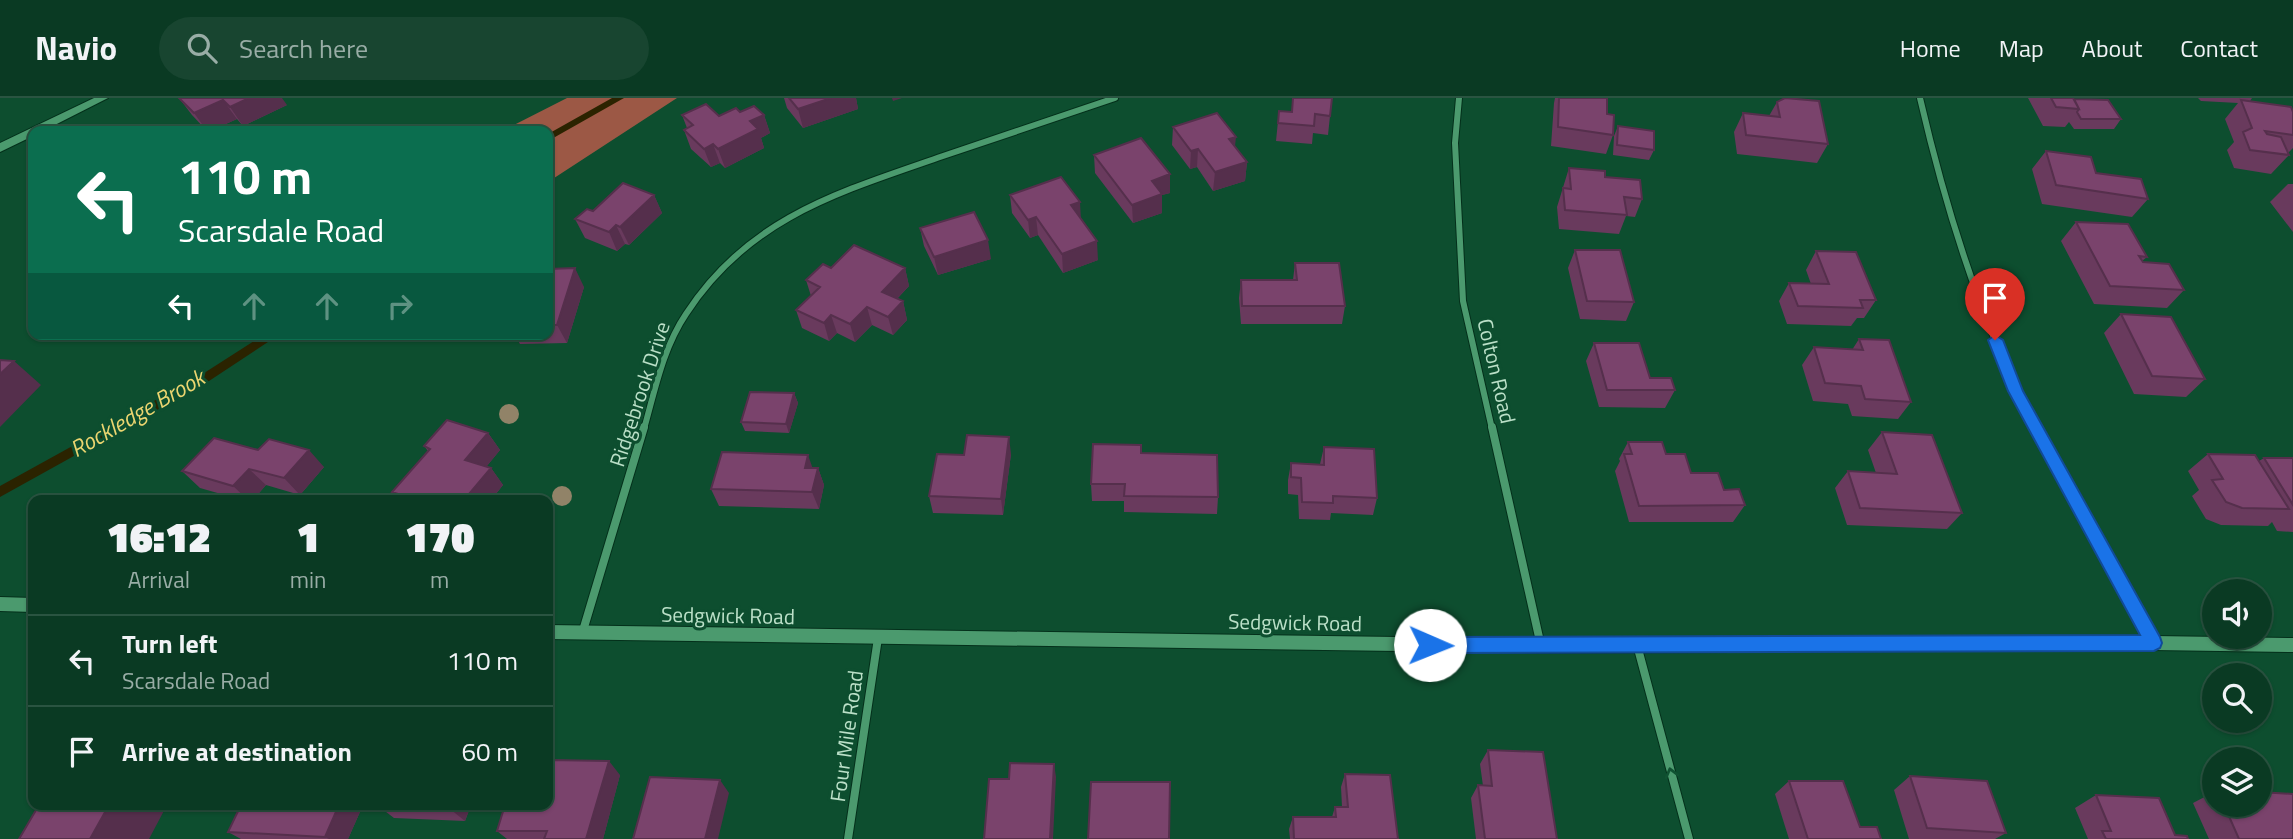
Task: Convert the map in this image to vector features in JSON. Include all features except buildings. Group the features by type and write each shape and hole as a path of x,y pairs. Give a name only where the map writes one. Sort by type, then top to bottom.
{"main road":[{"path":"46,126 103,98"},
{"path":"0,148 28,135"},
{"path":"0,604 28,606"},
{"name":"Sedgwick Road","path":"553,632 1541,646 2154,643 2293,645"}],"street":[{"name":"Ridgebrook Drive","path":"582,634 670,342 685,312 723,267 761,234 792,214 833,194 1115,98"},
{"name":"Colton Road","path":"1459,98 1455,143 1463,301 1541,646"},
{"path":"1920,98 1975,289 2016,391 2154,643"},
{"name":"Four Mile Road","path":"848,839 878,638"},
{"path":"1637,645 1689,839"}],"shaded area":[{"path":"567,98 677,98 553,179 553,126 512,126"}],"waterway":[{"name":"Rockledge Brook","path":"553,135 619,98"},
{"name":"Rockledge Brook","path":"0,492 205,378 265,340"}],"route":[{"path":"1430,645 2154,643 2016,391 1995,340"}]}
